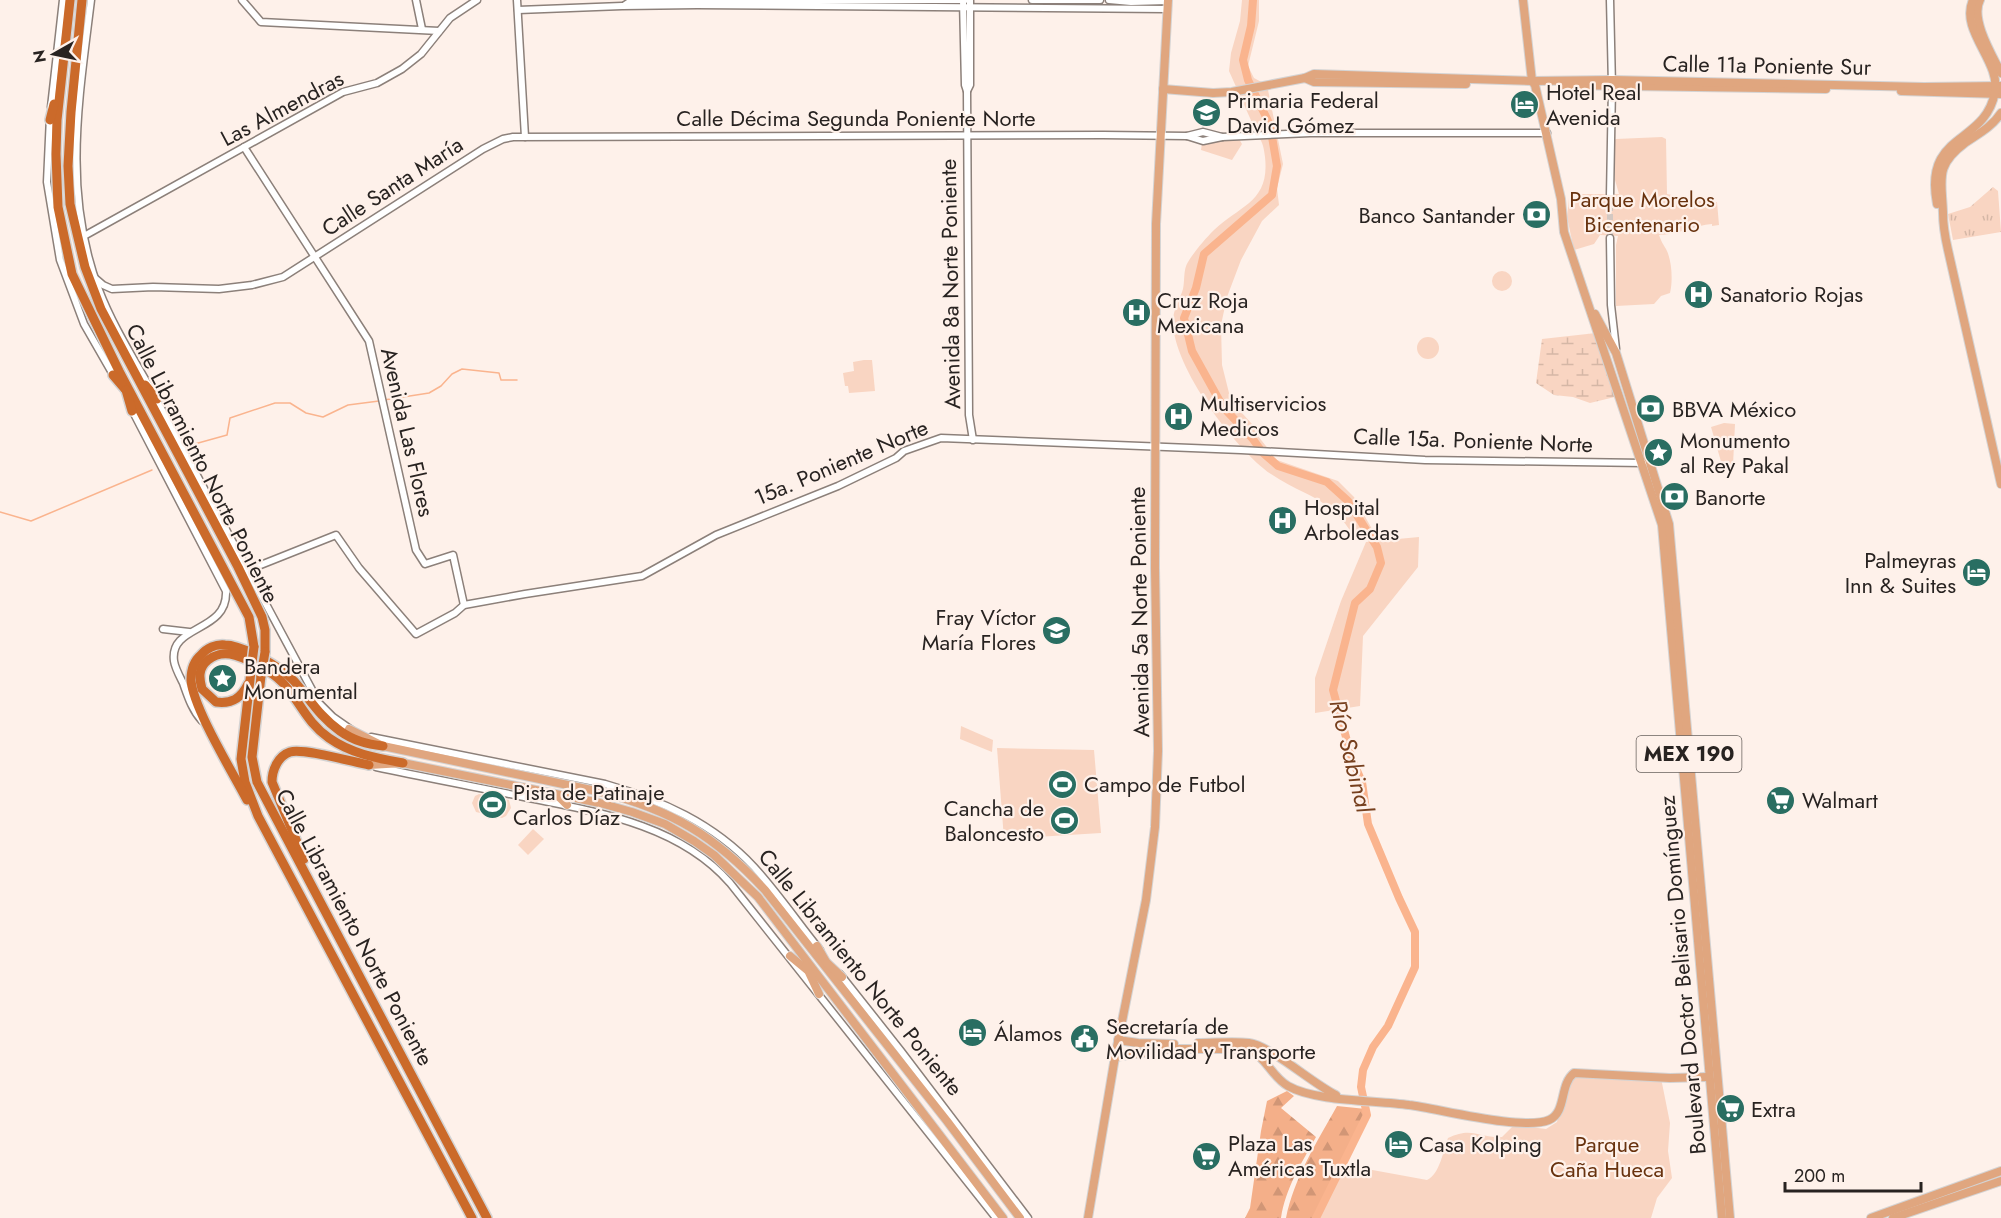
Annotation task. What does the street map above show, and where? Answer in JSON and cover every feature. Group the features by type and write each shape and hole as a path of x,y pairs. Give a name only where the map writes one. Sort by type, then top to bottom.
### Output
{"highway":[{"name":"Calle Libramiento Norte Poniente","path":"70,0 54,120 58,207 72,274 116,373 249,617 254,647 241,759 245,782 258,816 472,1218"},
{"name":"Calle Libramiento Norte Poniente","path":"82,0 77,84 68,166 70,204 84,267 101,309 153,400 176,450 262,617 265,630 265,652 253,744 253,770 263,794 487,1218"},
{"path":"54,120 57,88"},
{"path":"134,365 153,400"},
{"path":"116,373 136,409"},
{"path":"176,450 208,496"},
{"path":"258,816 250,807 208,726 193,691 192,669 202,654 210,648 234,646 284,672 294,681 317,711 340,731 362,743 383,746"},
{"path":"251,675 239,698 231,702 216,702 202,689 200,671 212,657 230,654 240,657 272,673 283,682 315,728 330,739 359,754 403,764"},
{"path":"317,895 274,791 272,775 274,768 283,755 295,751 369,765"}],"main road":[{"name":"MEX 190","path":"1523,0 1533,83 1561,199 1564,232 1589,304"},
{"path":"1973,0 1971,21 1998,90 1985,118 1953,143 1936,166 1934,180 1935,193 2001,484"},
{"path":"1980,0 1977,6 1978,22 2001,72"},
{"name":"Avenida 5a Norte Poniente","path":"1088,1218 1118,1040 1146,900 1153,855 1157,800 1156,224 1167,3"},
{"path":"1163,89 1213,93 1254,88 1305,78 1314,74 1505,82"},
{"path":"1305,78 1314,82 1505,82"},
{"name":"Calle 11a Poniente Sur","path":"1505,82 1998,90"},
{"path":"1942,217 1940,192 1943,168 1956,150 1987,129 2001,113"},
{"name":"Boulevard Doctor Belisario Domínguez","path":"1589,304 1616,353 1663,500 1670,534 1730,1218"},
{"name":"Boulevard Doctor Belisario Domínguez","path":"1589,304 1596,333 1662,525 1722,1218"},
{"path":"349,729 383,746 601,792 669,814 708,838 745,869 827,963 839,980"},
{"path":"369,765 403,764 556,794 633,812 665,824 714,855 758,897 1003,1218"},
{"path":"469,777 471,765"},
{"path":"556,794 567,805"},
{"path":"814,948 1004,1195 1024,1216"},
{"path":"801,954 819,994"},
{"path":"790,956 822,982"},
{"path":"1118,1040 1153,1044 1251,1043 1265,1048 1341,1098"},
{"path":"1115,1057 1168,1049 1249,1049 1258,1054 1289,1086 1319,1096 1410,1105 1506,1121 1541,1122 1552,1119 1559,1110 1566,1083 1574,1074 1670,1078 1708,1077"},
{"path":"1873,1218 2001,1171"},
{"path":"1893,1218 2001,1181"},
{"path":"981,1187 996,1218"}],"street":[{"path":"57,88 63,0"},
{"path":"77,84 91,0"},
{"path":"242,0 261,22 439,31"},
{"path":"416,0 422,29"},
{"name":"Las Almendras","path":"84,236 343,92 377,83 390,76 421,54 450,18 477,0"},
{"path":"517,0 525,137"},
{"path":"1032,0 1100,0"},
{"path":"1109,0 1167,3"},
{"path":"1610,0 1612,83 1610,196"},
{"path":"518,10 622,6 631,1 1167,3"},
{"name":"Avenida 8a Norte Poniente","path":"966,3 969,415 973,440"},
{"path":"74,107 77,203 84,236 103,299 134,365"},
{"name":"Calle Décima Segunda Poniente Norte","path":"525,137 1160,135 1186,136 1203,141 1222,137 1310,133 1547,134"},
{"name":"Calle Santa María","path":"112,288 219,289 252,285 283,277 483,149 503,140 525,137"},
{"name":"Avenida Las Flores","path":"244,147 369,341 416,550 425,564 453,555 464,605"},
{"path":"1610,238 1611,305 1616,353"},
{"path":"96,279 112,288 103,299"},
{"path":"153,400 208,496 319,704 349,729"},
{"path":"136,409 226,591 226,599 219,616 208,624 189,632 175,651 174,661 195,713 208,726"},
{"name":"15a. Poniente Norte","path":"248,570 336,535 359,568 417,634 455,613 464,605 642,576 716,535 838,486 934,438 1268,451"},
{"name":"Calle 15a. Poniente Norte","path":"1268,451 1425,460 1641,462 1652,465"},
{"path":"163,629 189,632"},
{"name":"Calle Libramiento Norte Poniente","path":"349,729 408,746 604,784 675,808 705,825 753,866 814,948"},
{"path":"369,765 625,819 670,838 700,855 722,874 790,956 996,1218"},
{"name":"Calle Libramiento Norte Poniente","path":"839,980 907,1059 1024,1216"}],"green space":[{"path":"1242,0 1259,0 1259,21 1248,66 1254,78 1267,85 1283,164 1277,188 1279,205 1262,221 1241,260 1227,297 1221,325 1222,365 1231,401 1252,424 1258,436 1277,460 1338,481 1354,497 1372,529 1351,532 1342,520 1324,504 1271,474 1256,462 1240,446 1208,404 1182,359 1175,338 1173,319 1183,289 1186,265 1214,230 1251,201 1263,184 1265,157 1262,143 1229,71 1231,53 1240,21"},
{"name":"Parque Morelos Bicentenario","path":"1662,137 1666,139 1667,194 1704,202 1717,202 1719,225 1706,225 1659,235 1671,265 1670,293 1661,296 1654,304 1616,306 1618,236 1600,235 1594,244 1574,250 1567,217 1569,198 1581,198 1582,194 1619,194 1615,180 1614,141 1616,139"},
{"path":"1222,138 1239,139 1242,144 1232,160 1201,150 1202,143"},
{"path":"1993,187 1998,191 2001,232 1953,240 1948,214 1970,207"},
{"path":"1502,271 1509,274 1512,281 1509,288 1502,291 1495,288 1492,281 1495,274"},
{"path":"1596,333 1619,396 1590,403 1573,397 1554,395 1536,383 1542,339"},
{"path":"1428,337 1436,340 1439,348 1436,356 1428,359 1420,356 1417,348 1420,340"},
{"path":"872,360 875,391 849,393 848,386 845,386 843,373 854,371 853,362"},
{"path":"1724,423 1735,424 1733,465 1722,465 1711,427"},
{"path":"1419,537 1418,567 1363,636 1360,706 1315,713 1315,678 1341,601 1366,542"},
{"path":"961,726 993,740 992,752 960,739"},
{"path":"997,748 1094,750 1101,833 1004,839"},
{"name":"Pista de Patinaje Carlos Díaz","path":"479,794 509,800 511,808 502,818 476,812 472,803 475,796"},
{"path":"533,829 544,839 528,855 518,845"},
{"name":"Parque Caña Hueca","path":"1579,1075 1661,1078 1670,1123 1668,1151 1672,1178 1657,1198 1651,1218 1316,1218 1339,1170 1356,1167 1427,1180 1438,1168 1448,1138 1463,1133 1502,1137 1514,1125 1546,1129 1557,1122 1569,1079"},
{"path":"1287,1091 1294,1096 1281,1108 1316,1137 1290,1186 1281,1218 1245,1218 1250,1208 1267,1101"},
{"path":"1337,1106 1366,1109 1367,1115 1316,1218 1286,1218 1300,1174"}],"waterway":[{"name":"Río Sabinal","path":"1253,0 1251,26 1243,60 1248,80 1270,125 1277,166 1272,195 1204,254 1196,288 1184,318 1192,351 1223,407 1263,453 1278,466 1327,482 1348,501 1377,547 1381,563 1370,589 1355,603 1333,690 1352,759 1362,782 1368,824 1415,932 1415,967 1388,1026 1373,1047 1363,1070 1361,1087 1367,1115 1316,1218"},
{"path":"384,400 429,393 441,386 452,374 462,369 499,373 501,380 517,380"},
{"path":"191,445 227,435 230,418 275,403 290,403 306,413 323,417 348,405 379,401"},
{"path":"0,512 31,521 152,470"}],"tunnel":[{"path":"1610,196 1610,238"}],"place":[{"name":"Hotel Real Avenida","path":"1525,105"},
{"name":"Primaria Federal David Gómez","path":"1206,113"},
{"name":"Banco Santander","path":"1536,215"},
{"name":"Sanatorio Rojas","path":"1699,294"},
{"name":"Cruz Roja Mexicana","path":"1136,313"},
{"name":"BBVA México","path":"1651,409"},
{"name":"Multiservicios Medicos","path":"1179,416"},
{"name":"Monumento al Rey Pakal","path":"1659,453"},
{"name":"Banorte","path":"1674,497"},
{"name":"Hospital Arboledas","path":"1283,520"},
{"name":"Palmeyras Inn & Suites","path":"1977,573"},
{"name":"Fray Víctor María Flores","path":"1057,630"},
{"name":"Bandera Monumental","path":"223,679"},
{"name":"Campo de Futbol","path":"1063,784"},
{"name":"Walmart","path":"1781,800"},
{"name":"Pista de Patinaje Carlos Díaz","path":"492,805"},
{"name":"Cancha de Baloncesto","path":"1065,821"},
{"name":"Álamos","path":"973,1033"},
{"name":"Secretaría de Movilidad y Transporte","path":"1085,1039"},
{"name":"Extra","path":"1730,1109"},
{"name":"Casa Kolping","path":"1398,1144"},
{"name":"Plaza Las Américas Tuxtla","path":"1207,1156"}]}
